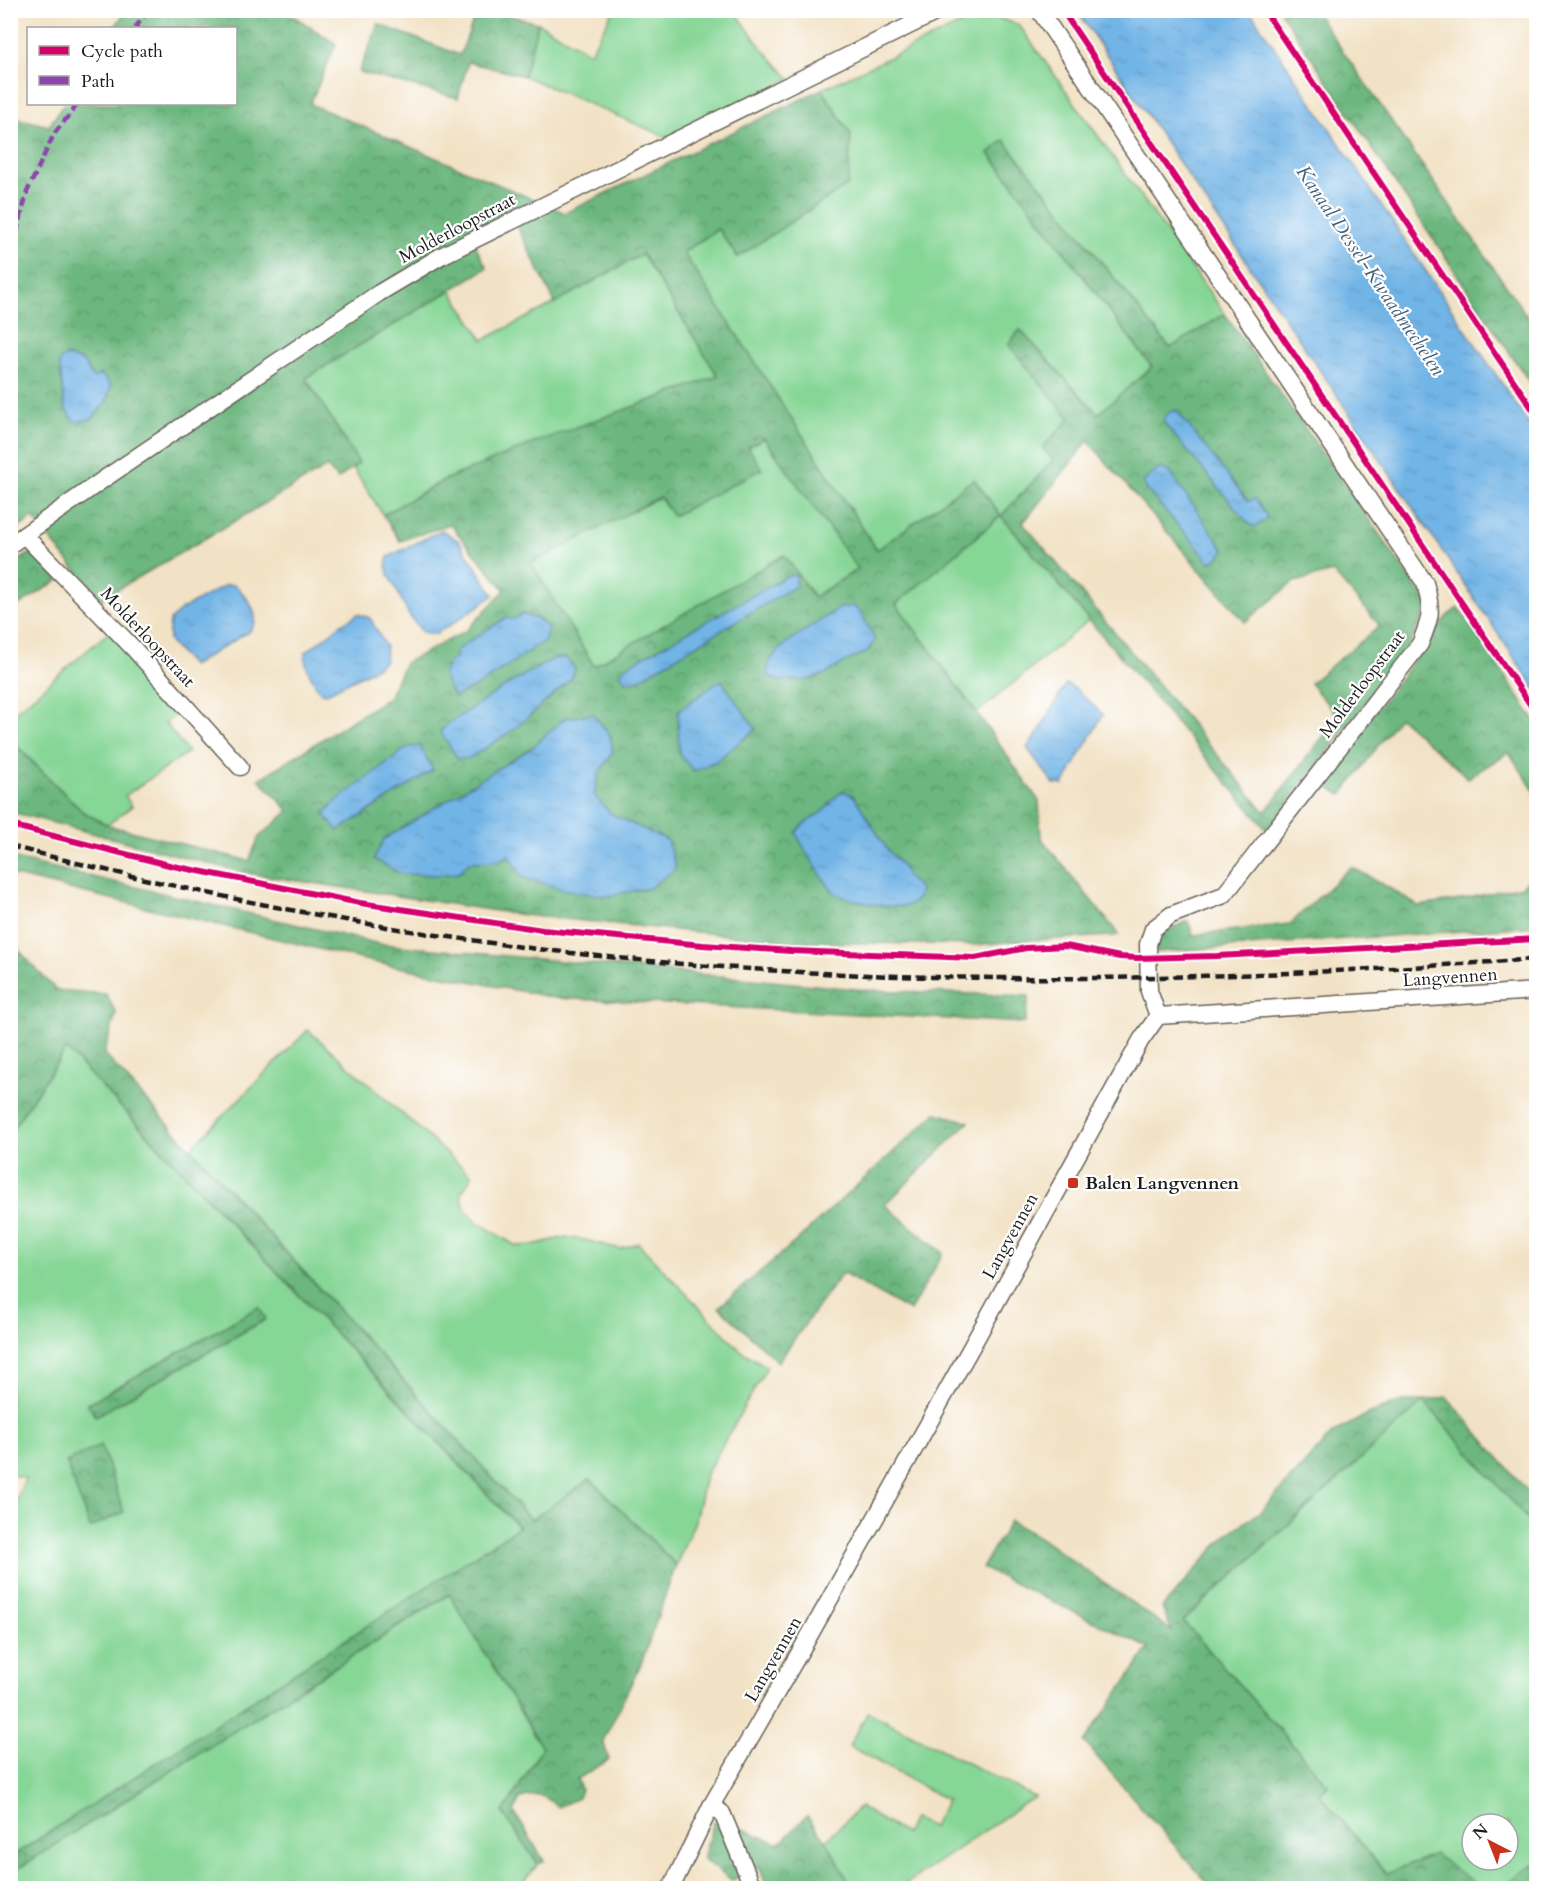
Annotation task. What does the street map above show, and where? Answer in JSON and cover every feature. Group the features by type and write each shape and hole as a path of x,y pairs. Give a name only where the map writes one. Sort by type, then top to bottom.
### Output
{"street":[{"name":"Molderloopstraat","path":"240,766 134,649 18,540 379,292 441,256 941,10"},
{"name":"Molderloopstraat","path":"1038,12 1425,583 1431,604 1430,619 1420,644 1224,895 1171,915 1153,928 1148,944 1149,992 1158,1016"},
{"name":"Langvennen","path":"671,1888 711,1806 972,1346 1141,1040 1158,1016 1536,991"},
{"path":"711,1806 722,1813 753,1888"}],"green space":[{"path":"736,10 757,42 790,79 671,139 524,76 538,23 590,53 613,11"},
{"path":"126,11 286,11 336,44 310,104 565,213 822,89 851,135 848,185 738,257 718,229 683,252 877,550 974,479 1001,516 896,604 1039,801 1041,838 1119,935 978,945 799,942 523,915 246,873 11,812 10,740 83,812 107,825 249,861 259,837 289,811 259,779 388,698 405,663 466,631 505,590 450,524 400,541 383,515 444,480 544,439 718,376 642,254 555,303 512,216 471,237 487,268 306,378 359,463 338,479 327,467 100,600 33,518 11,533 11,117 49,126 63,105 237,105 237,27 115,27","holes":["764,438 858,569 814,597 784,555 594,666 531,563 660,497 673,516 762,469 748,447"]},
{"path":"477,11 509,11 508,15 538,23 524,76 468,62 458,98 359,72 378,24 460,55"},
{"path":"1280,11 1315,11 1536,329 1536,392"},
{"path":"995,17 1019,25 1225,314 1171,349 1004,140 989,153 1152,367 1098,414 1020,330 1070,419 1043,448 1054,460 1001,516 974,479 877,550 683,252 718,229 737,257 851,135 822,89 967,21"},
{"path":"1004,140 1170,348 1225,314 1429,605 1408,647 1267,830 1001,516 1053,460 1042,448 1070,419 1008,344 1020,330 1098,414 1152,367 989,153","holes":["1088,441 1245,622 1294,582 1333,572 1380,626 1310,683 1340,719 1332,725 1265,812 1023,523"]},
{"path":"642,254 718,376 544,439 444,480 383,515 353,468 358,463 305,378 451,290 483,340"},
{"path":"764,438 859,569 814,597 784,555 594,666 530,563 660,497 673,516 761,469 748,447"},
{"path":"1001,516 1089,620 977,713 895,605"},
{"path":"31,553 59,580 11,610 11,565"},
{"path":"1459,608 1536,723 1536,794 1509,752 1468,778 1399,717 1342,795 1321,784 1448,615"},
{"path":"109,632 181,710 165,723 188,752 125,796 132,806 107,825 83,812 11,740 10,716"},
{"path":"11,858 380,944 867,990 1029,996 1025,1023 555,998 373,962 11,875"},
{"path":"1351,867 1418,906 1460,900 1522,886 1536,874 1536,926 1156,952 1159,939 1166,931 1188,921 1193,935 1290,924"},
{"path":"11,942 56,990 106,994 116,1013 104,1054 531,1520 590,1479 676,1565 641,1664 603,1741 609,1760 577,1779 581,1789 578,1798 558,1807 540,1796 520,1798 514,1812 544,1861 538,1864 503,1813 542,1748 449,1594 11,1873 11,1857 519,1527 66,1049 11,1131"},
{"path":"308,1030 472,1176 461,1194 465,1209 477,1222 516,1246 532,1245 566,1237 620,1249 638,1243 740,1350 767,1367 705,1476 695,1521 676,1565 590,1479 531,1520 191,1148"},
{"path":"66,1049 519,1528 11,1857 10,1518 25,1478 10,1474 11,1131","holes":["259,1307 265,1320 96,1416 87,1404"]},
{"path":"936,1113 969,1122 885,1205 943,1253 910,1311 842,1273 778,1362 719,1307 796,1241"},
{"path":"259,1307 266,1319 96,1416 87,1404"},
{"path":"1447,1397 1536,1501 1536,1529 1424,1401"},
{"path":"1401,1401 1424,1401 1183,1621 1328,1785 1319,1794 1387,1874 1434,1854 1481,1888 1212,1888 1084,1742 1149,1648 982,1568 1010,1521 1040,1538 1172,1631 1162,1608 1227,1534 1260,1512 1332,1434 1366,1415"},
{"path":"1424,1401 1536,1529 1536,1868 1533,1864 1501,1888 1481,1888 1434,1854 1387,1874 1319,1794 1328,1785 1183,1621"},
{"path":"101,1445 124,1512 90,1528 66,1462"},
{"path":"450,1594 542,1748 503,1813 538,1864 519,1888 11,1888 11,1873"},
{"path":"868,1712 1034,1797 900,1888 852,1888 826,1840 860,1807 905,1834 913,1818 932,1827 947,1800 849,1746"},
{"path":"807,1816 826,1840 852,1888 767,1888 759,1866 732,1880 703,1859 714,1821 745,1830 779,1844"},
{"path":"1533,1864 1536,1868 1536,1888 1501,1888"}],"water":[{"name":"Kanaal Dessel-Kwaadmechelen","path":"1077,11 1250,11 1536,434 1536,690"},
{"path":"65,356 83,361 93,378 101,374 111,385 106,402 92,419 74,422 65,408 59,362"},
{"path":"1172,411 1177,411 1248,501 1255,499 1266,514 1266,520 1254,527 1248,523 1164,423 1165,416"},
{"path":"1160,468 1170,472 1225,551 1211,563 1148,491 1143,482"},
{"path":"442,530 459,541 494,595 435,634 422,632 409,615 386,566 388,557"},
{"path":"796,575 796,586 638,680 626,681 620,674 625,667 787,576"},
{"path":"226,585 235,585 245,597 254,612 254,624 250,631 192,666 169,640 170,620 182,609"},
{"path":"853,606 860,611 875,640 867,652 826,674 807,680 779,681 770,677 767,671 771,659 786,643 839,608"},
{"path":"358,614 370,618 386,647 385,661 327,693 321,693 308,669 305,653"},
{"path":"522,614 538,619 548,628 544,641 479,685 454,697 443,675 449,662 457,656 456,650 505,618 514,619"},
{"path":"555,658 566,658 575,669 572,678 515,729 473,756 466,759 457,758 440,731 515,680"},
{"path":"721,680 756,729 715,762 693,771 679,753 678,711"},
{"path":"1066,684 1076,689 1103,715 1063,785 1054,784 1027,748"},
{"path":"593,714 610,735 613,752 599,773 594,795 611,814 667,840 676,868 650,888 606,896 566,890 522,877 509,855 499,861 469,862 459,873 437,875 401,874 374,859 384,839 533,747 565,718"},
{"path":"420,746 433,770 338,831 324,814 334,803 408,747"},
{"path":"844,791 854,796 887,849 903,867 908,878 920,889 918,898 913,903 904,906 884,906 861,902 841,895 830,888 814,864 796,833"}],"railway":[{"path":"10,846 174,886 422,933 588,955 780,971 888,976 1104,978 1320,972 1536,959"}],"marked path":[{"path":"136,27 149,10"},
{"path":"10,260 27,192 54,134 77,105"}],"cycle path":[{"path":"1062,10 1536,713"},
{"path":"1264,10 1536,414"},
{"path":"10,825 173,866 360,903 543,930 703,945 975,958 1026,948 1066,946 1120,957 1137,958 1217,956 1536,939"}],"place":[{"name":"Balen Langvennen","path":"1073,1183"}]}
